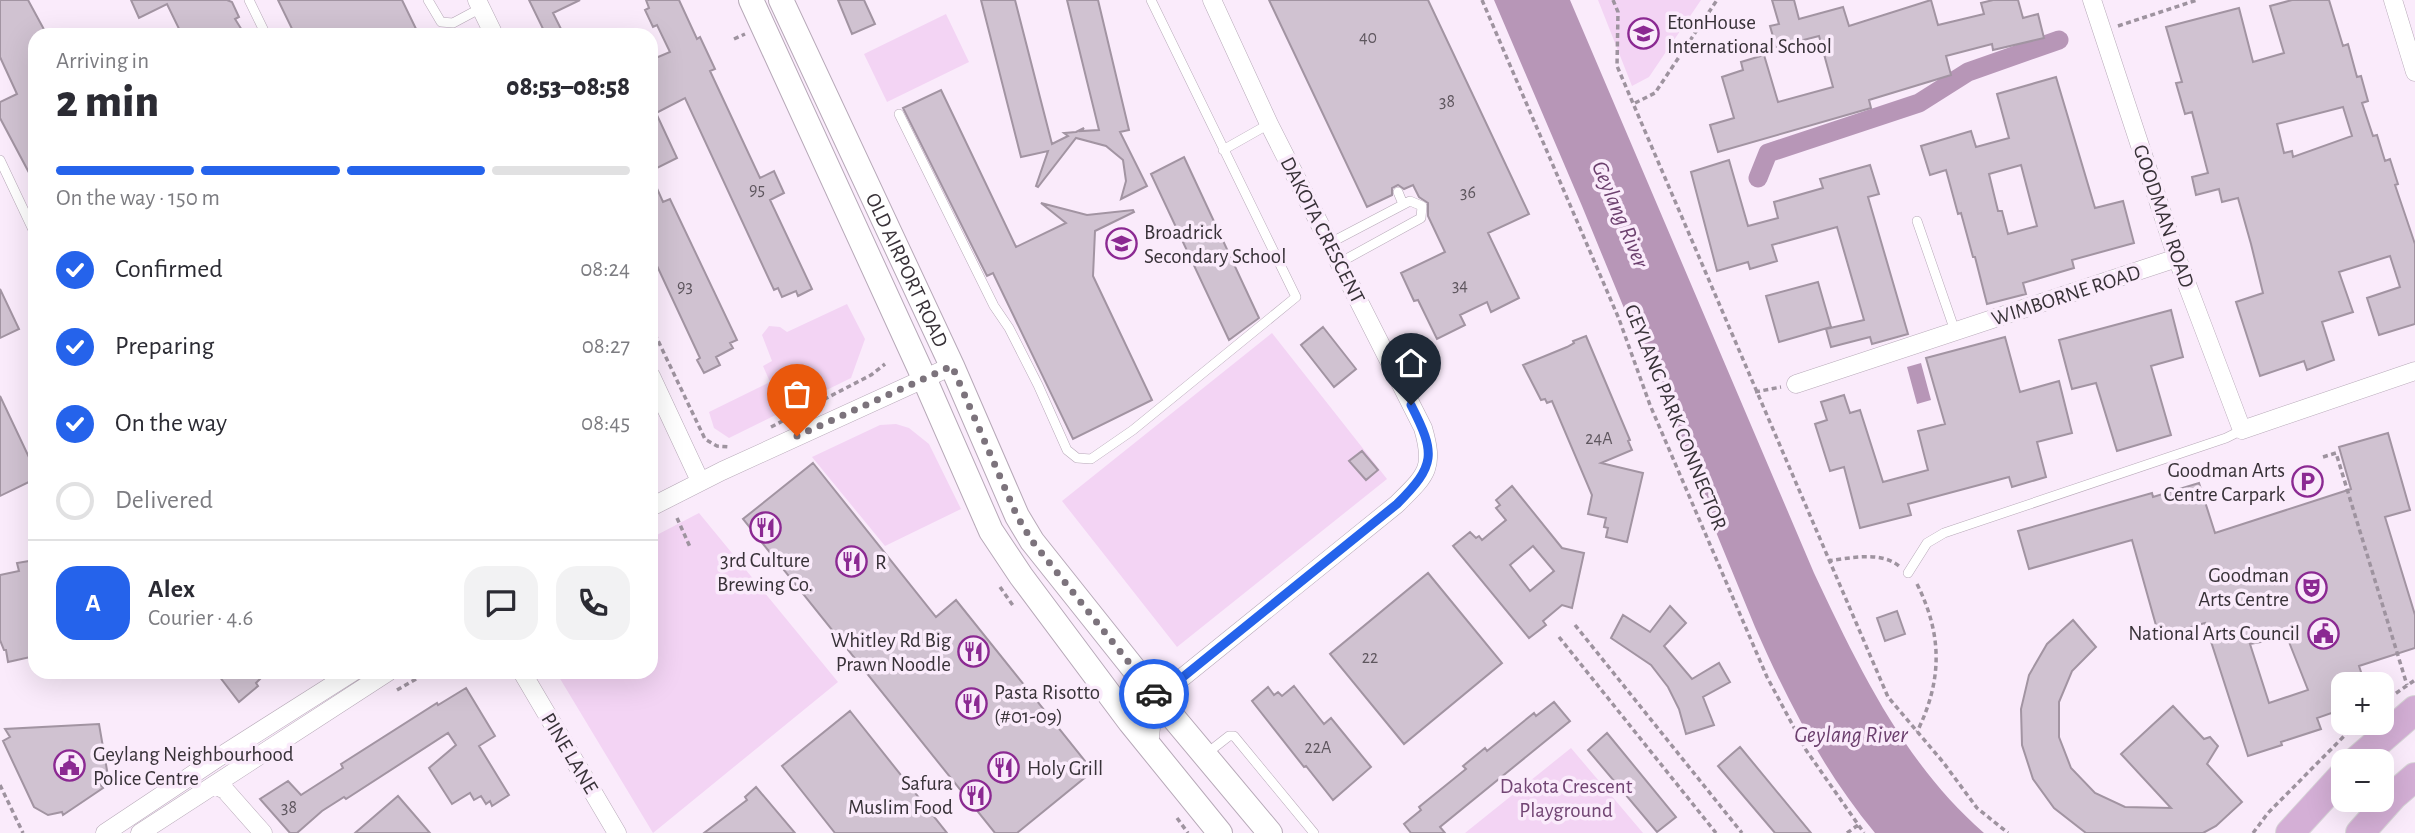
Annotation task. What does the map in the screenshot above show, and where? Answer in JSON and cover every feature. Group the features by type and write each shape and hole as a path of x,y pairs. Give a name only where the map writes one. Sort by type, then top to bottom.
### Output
{"main road":[{"name":"OLD AIRPORT ROAD","path":"751,0 991,531 1021,576 1149,746 1220,833"},
{"name":"OLD AIRPORT ROAD","path":"780,0 952,366 1017,516 1032,541 1157,698 1270,833"},
{"path":"2366,749 2411,697"},
{"path":"2360,833 2393,796 2415,777"},
{"path":"2290,833 2331,788"}],"street":[{"name":"DAKOTA CRESCENT","path":"1157,698 1397,504 1418,483 1430,462 1423,428 1269,124 1212,0"},
{"name":"GOODMAN ROAD","path":"2092,0 2177,258 2242,430"},
{"path":"2393,0 2415,72"},
{"path":"479,4 491,28"},
{"name":"WIMBORNE ROAD","path":"1797,384 2177,258"},
{"path":"658,503 700,481 952,366"},
{"path":"2242,430 2415,371"},
{"path":"658,391 700,481"},
{"path":"106,833 342,679"},
{"path":"139,833 377,679"},
{"name":"PINE LANE","path":"527,679 617,833"},
{"path":"1149,746 1157,698"},
{"path":"215,785 225,790 263,832"}],"lane":[{"path":"249,0 263,28"},
{"path":"428,0 441,22 453,23 479,4"},
{"path":"899,114 994,306 1009,328 1038,385 1067,450 1077,458 1091,459 1133,430 1296,297 1151,0"},
{"path":"1223,150 1269,124"},
{"path":"0,160 28,219"},
{"path":"1398,192 1403,204"},
{"path":"1330,243 1410,201 1422,206 1421,218 1339,262"},
{"path":"1917,221 1955,331"},
{"path":"1908,573 1927,543 1944,533 2232,436 2242,430"},
{"path":"1205,755 1229,736 1234,736 1314,833"}],"path":[{"name":"GEYLANG PARK CONNECTOR","path":"1482,0 1619,319 1650,405 1767,677 1807,750 1864,833"},
{"path":"1613,0 1618,12 1617,66 1888,697 1977,808 2008,833"},
{"path":"1635,103 1655,93 1717,0"},
{"path":"2103,31 2197,0"},
{"path":"658,341 705,439 718,446 732,447"},
{"path":"766,429 885,364"},
{"path":"1755,392 1797,384"},
{"path":"2323,457 2336,453 2411,697"},
{"path":"677,518 690,547"},
{"path":"1828,561 1861,556 1894,561 1914,578 1927,604 1936,647 1936,677 1930,706 1917,732"},
{"path":"1575,625 1742,833"},
{"path":"1559,638 1716,833"},
{"path":"2253,833 2268,813 2345,735"},
{"path":"0,785 23,833"},
{"path":"1847,833 1858,825"}],"green space":[{"name":"EtonHouse International School","path":"1598,0 1701,0 1649,77 1632,86"},
{"path":"946,14 969,62 887,102 864,54"},
{"path":"847,304 865,339 851,378 729,438 714,428 709,412 770,382 763,366 772,361 762,335 769,326 780,327 787,332"},
{"path":"1272,333 1387,479 1177,647 1062,501"},
{"path":"896,424 909,428 929,444 961,509 885,546 812,457 880,425"},
{"path":"699,513 838,682 653,833 560,679 658,679 658,534"},
{"name":"Dakota Crescent Playground","path":"1571,748 1643,833 1465,833"}],"water":[{"name":"Geylang River","path":"1494,0 1570,0 1814,573 1848,644 1906,745 1955,805 1984,833 1875,833 1823,760 1780,682 1755,627"},
{"path":"1921,363 1931,400 1917,404 1907,367"}],"building":[{"path":"0,0 28,0 43,28 28,28 28,171 0,118 0,102 17,94 0,57"},
{"path":"131,0 227,0 232,2 239,17 235,19 241,28 179,28 167,4 139,18"},
{"path":"278,0 402,0 416,28 292,28"},
{"path":"529,0 580,0 553,13 560,28 543,28"},
{"path":"646,0 679,0 715,69 710,71 760,178 774,171 784,193 770,200 812,289 798,296 796,291 782,297 778,288 774,290 685,98 658,112 658,57 670,52 657,25 653,27 645,10 649,8"},
{"path":"838,0 864,0 875,24 852,34"},
{"path":"981,0 1015,0 1052,144 1068,136 1064,133 1084,128 1081,131 1099,130 1067,0 1098,0 1129,130 1120,132 1147,186 1121,199 1126,181 1123,160 1106,146 1076,138 1038,187 1036,186 1048,151 1021,157"},
{"path":"1269,0 1428,0 1529,214 1488,233 1519,298 1491,312 1487,302 1460,315 1465,325 1437,339 1401,273 1445,252 1428,216 1428,203 1419,197 1413,185 1404,189 1398,185 1392,188 1392,195 1367,207"},
{"path":"1772,0 1794,0 1799,19 1843,7 1849,26 1931,0 1938,25 1984,14 1981,3 2018,0 2023,18 2038,14 2044,38 1993,50 1992,44 1946,56 1951,75 1869,100 1871,108 1718,152 1710,125 1734,118 1722,77 1743,70 1741,62 1764,55 1778,102 1833,87 1819,36 1776,47 1770,26 1779,24"},
{"path":"2292,0 2329,0 2343,46 2348,44 2357,77 2361,76 2368,101 2362,103 2373,136 2377,135 2385,161 2390,159 2398,184 2395,185 2415,244 2415,324 2379,335 2367,298 2400,287 2390,256 2339,272 2353,312 2322,322 2334,360 2307,370 2304,361 2260,376 2236,302 2263,293 2251,244 2238,198 2222,202 2219,189 2196,195 2192,177 2208,173 2192,112 2185,114 2176,83 2182,82 2166,27 2239,8 2253,62 2284,53 2270,6","holes":["2343,107 2352,136 2293,157 2292,151 2284,153 2277,124"]},
{"path":"2056,77 2095,208 2123,201 2134,243 2072,260 2074,268 2023,283 2026,294 1987,304 1975,257 1961,213 1958,214 1946,170 1930,175 1921,146 1971,131 1976,147 2009,138 1997,94","holes":["2021,165 2037,226 2008,234 2002,211 1998,211 1989,174"]},
{"path":"941,90 1016,247 1066,223 1041,203 1087,215 1133,210 1134,212 1095,231 1093,276 1152,400 1073,439 993,273 987,276 903,108"},
{"path":"658,117 677,158 658,168"},
{"path":"1184,157 1259,318 1229,340 1151,174"},
{"path":"1729,160 1748,226 1778,218 1774,202 1823,188 1820,179 1870,165 1879,194 1868,197 1908,334 1872,344 1870,337 1831,347 1826,329 1864,320 1837,227 1772,245 1777,261 1750,269 1748,262 1717,271 1691,172"},
{"path":"658,191 663,202 670,199 737,340 730,343 733,348 716,357 720,365 704,373 697,360 700,358 658,268"},
{"path":"1818,282 1831,327 1779,342 1766,296"},
{"path":"0,289 19,329 0,338"},
{"path":"2171,310 2183,357 2151,366 2171,435 2117,451 2096,383 2072,389 2059,340"},
{"path":"1323,327 1356,369 1334,387 1301,345"},
{"path":"1586,336 1632,450 1601,463 1643,473 1627,542 1606,537 1606,518 1588,514 1592,495 1552,401 1547,403 1545,399 1541,400 1523,365"},
{"path":"2005,337 2020,392 2059,381 2072,433 2037,442 2046,477 2012,487 2009,477 1908,504 1911,515 1860,528 1844,467 1830,471 1815,424 1827,420 1821,402 1844,395 1850,413 1860,410 1883,482 1928,470 1918,431 1945,424 1926,358"},
{"path":"0,396 28,455 28,482 0,496"},
{"path":"2388,433 2410,510 2385,517 2415,615 2415,648 2359,666 2361,672 2331,672 2331,713 2317,718 2321,729 2248,756 2205,623 2159,636 2132,540 2029,569 2018,531 2152,493 2153,497 2199,483 2215,533 2351,489 2339,447","holes":["2287,637 2308,690 2269,703 2250,644"]},
{"path":"1362,451 1378,470 1366,480 1349,461"},
{"path":"813,463 936,617 956,600 1093,771 1017,833 995,833 743,519"},
{"path":"1512,486 1562,548 1584,553 1572,608 1562,605 1543,621 1546,625 1529,638 1453,546 1470,532 1482,540 1506,520 1496,508 1500,505 1496,500","holes":["1533,546 1554,571 1530,591 1510,565"]},
{"path":"28,561 28,658 8,662 6,650 0,640 0,575 19,571 17,563"},
{"path":"1428,573 1502,663 1404,744 1330,654"},
{"path":"1670,606 1686,623 1664,646 1692,679 1719,663 1730,682 1703,697 1714,725 1686,734 1679,709 1668,687 1651,665 1611,638 1623,615 1650,632"},
{"path":"1897,611 1905,634 1885,641 1877,618"},
{"path":"2073,620 2096,647 2072,671 2059,702 2059,737 2071,768 2095,793 2125,807 2171,808 2121,754 2173,706 2204,739 2210,737 2218,746 2207,764 2242,802 2216,826 2203,833 2086,833 2054,808 2033,779 2022,745 2021,709 2029,675 2047,644"},
{"path":"221,679 260,679 256,683 258,686 239,702"},
{"path":"1294,686 1324,724 1331,718 1371,767 1333,800 1252,701 1268,687 1274,695 1278,692 1282,696"},
{"path":"466,688 495,736 479,746 509,795 492,806 490,801 486,804 481,796 474,800 470,793 452,804 429,768 456,745 448,733 346,799 344,797 322,811 297,833 290,833 260,799 288,781 301,795 343,768 341,764 437,703 438,705"},
{"path":"1554,702 1570,721 1440,827 1445,833 1411,833 1404,824 1421,810 1419,807 1466,769 1463,766 1485,748 1487,751 1534,713 1536,716"},
{"path":"850,711 947,833 835,833 782,766"},
{"path":"99,724 108,776 97,780 103,788 63,815 62,812 48,815 34,807 3,741 10,737 5,729"},
{"path":"1607,733 1676,817 1657,832 1588,750"},
{"path":"1740,747 1811,833 1775,833 1718,766"},
{"path":"756,787 795,833 704,833 747,800 745,797"},
{"path":"398,796 430,833 355,833"}],"waterway":[{"path":"1758,178 1768,153 1919,103 1968,72 2059,40"}],"way so far":[{"path":"797,436 952,366 1017,516 1032,541 1154,694"}],"place":[{"name":"EtonHouse International School","path":"1644,34"},
{"name":"Broadrick Secondary School","path":"1121,244"},
{"name":"Goodman Arts Centre Carpark","path":"2308,482"},
{"name":"3rd Culture Brewing Co.","path":"765,528"},
{"name":"R","path":"852,562"},
{"name":"Goodman Arts Centre","path":"2312,587"},
{"name":"National Arts Council","path":"2323,633"},
{"name":"Whitley Rd Big Prawn Noodle","path":"974,652"},
{"name":"Pasta Risotto (#01-09)","path":"971,704"},
{"name":"Geylang Neighbourhood Police Centre","path":"70,766"},
{"name":"Holy Grill","path":"1004,768"},
{"name":"Safura Muslim Food","path":"976,795"}],"route":[{"path":"1154,694 1157,698 1397,504 1418,483 1430,462 1423,428 1411,405"}]}
